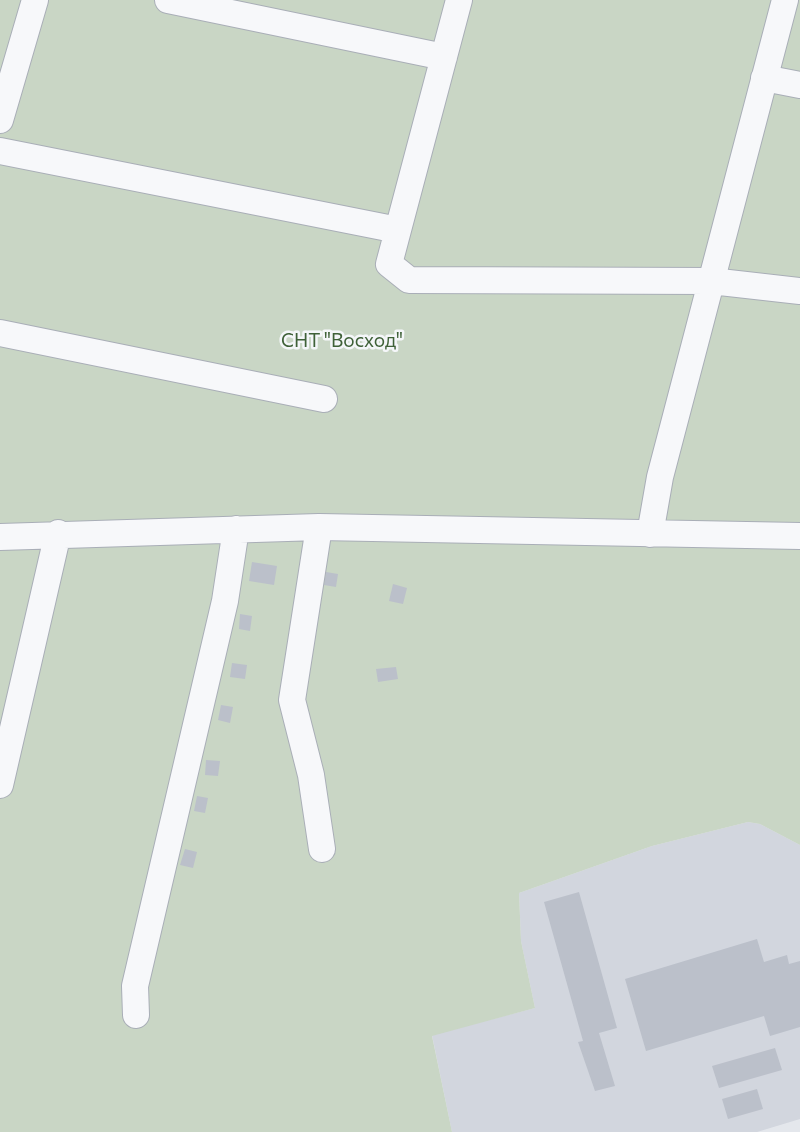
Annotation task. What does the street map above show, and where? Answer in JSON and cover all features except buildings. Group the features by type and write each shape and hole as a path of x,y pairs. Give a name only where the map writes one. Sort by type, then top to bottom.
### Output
{"lane":[{"path":"0,120 35,0"},
{"path":"168,0 444,57"},
{"path":"459,0 389,264 410,280 710,281 800,291"},
{"path":"650,534 660,477 785,0"},
{"path":"764,78 800,85"},
{"path":"0,151 398,230"},
{"path":"0,333 324,399"},
{"path":"319,527 292,700 311,775 322,849"},
{"path":"0,537 58,533 319,527 800,536"},
{"path":"136,1015 135,986 225,601 236,529"},
{"path":"0,785 58,533"}],"shaded area":[{"path":"748,822 760,824 800,845 800,1119 757,1132 452,1132 432,1035 535,1008 521,941 519,893 652,846"}],"green space":[{"name":"СНТ \"Восход\"","path":"0,0 800,0 800,845 760,824 748,822 652,846 519,893 521,941 535,1008 432,1036 452,1132 0,1132"}]}
